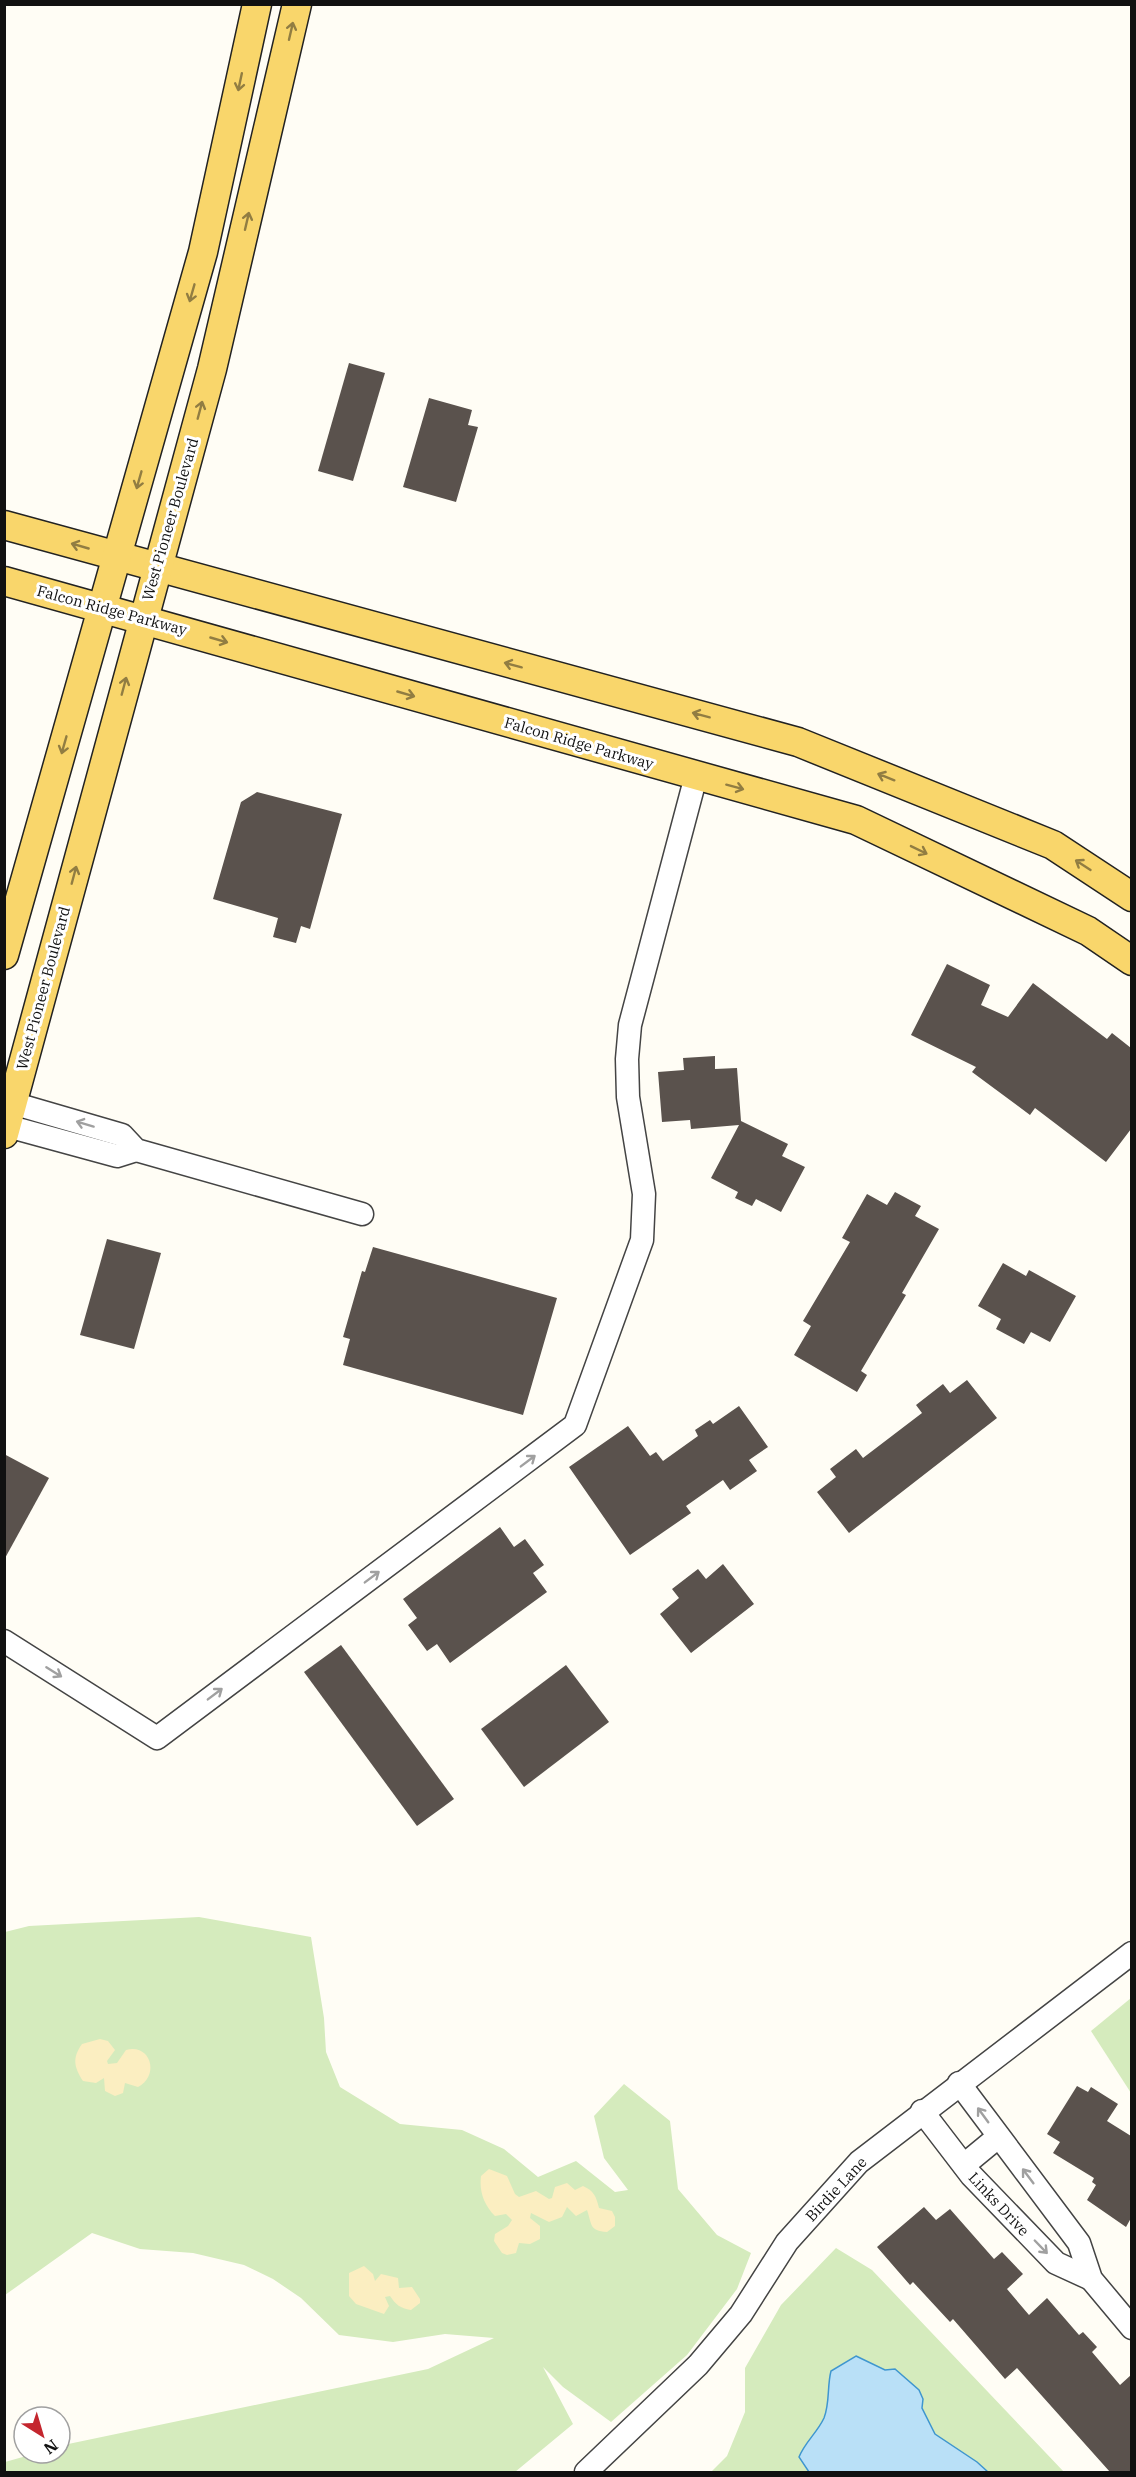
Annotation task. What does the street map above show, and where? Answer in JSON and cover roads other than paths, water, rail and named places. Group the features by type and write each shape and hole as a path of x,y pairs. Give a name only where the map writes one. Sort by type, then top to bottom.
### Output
{"main road":[{"path":"4,955 203,252 257,4"},
{"name":"West Pioneer Boulevard","path":"8,1121 142,619 212,369 297,4"},
{"path":"214,199 215,275 222,285 231,288"},
{"path":"4,525 798,742 1053,845 1131,897"},
{"name":"Falcon Ridge Parkway","path":"4,581 856,820 1088,931 1131,961"}],"street":[{"path":"4,1641 157,1738 575,1425 642,1240 644,1194 628,1097 627,1059 630,1025 696,776"},
{"path":"8,1121 117,1156 136,1150 362,1214"},
{"name":"Birdie Lane","path":"586,2472 698,2365 741,2314 787,2242 859,2162 922,2111 1131,1953"},
{"name":"Links Drive","path":"959,2083 1079,2243 1091,2279 1131,2328"},
{"name":"Links Drive","path":"922,2111 964,2165 1056,2264 1091,2279"},
{"path":"964,2165 998,2137"}],"water":[{"path":"856,2356 885,2370 895,2369 919,2390 923,2399 922,2408 935,2434 988,2472 809,2472 799,2457 824,2418 831,2371"}]}
